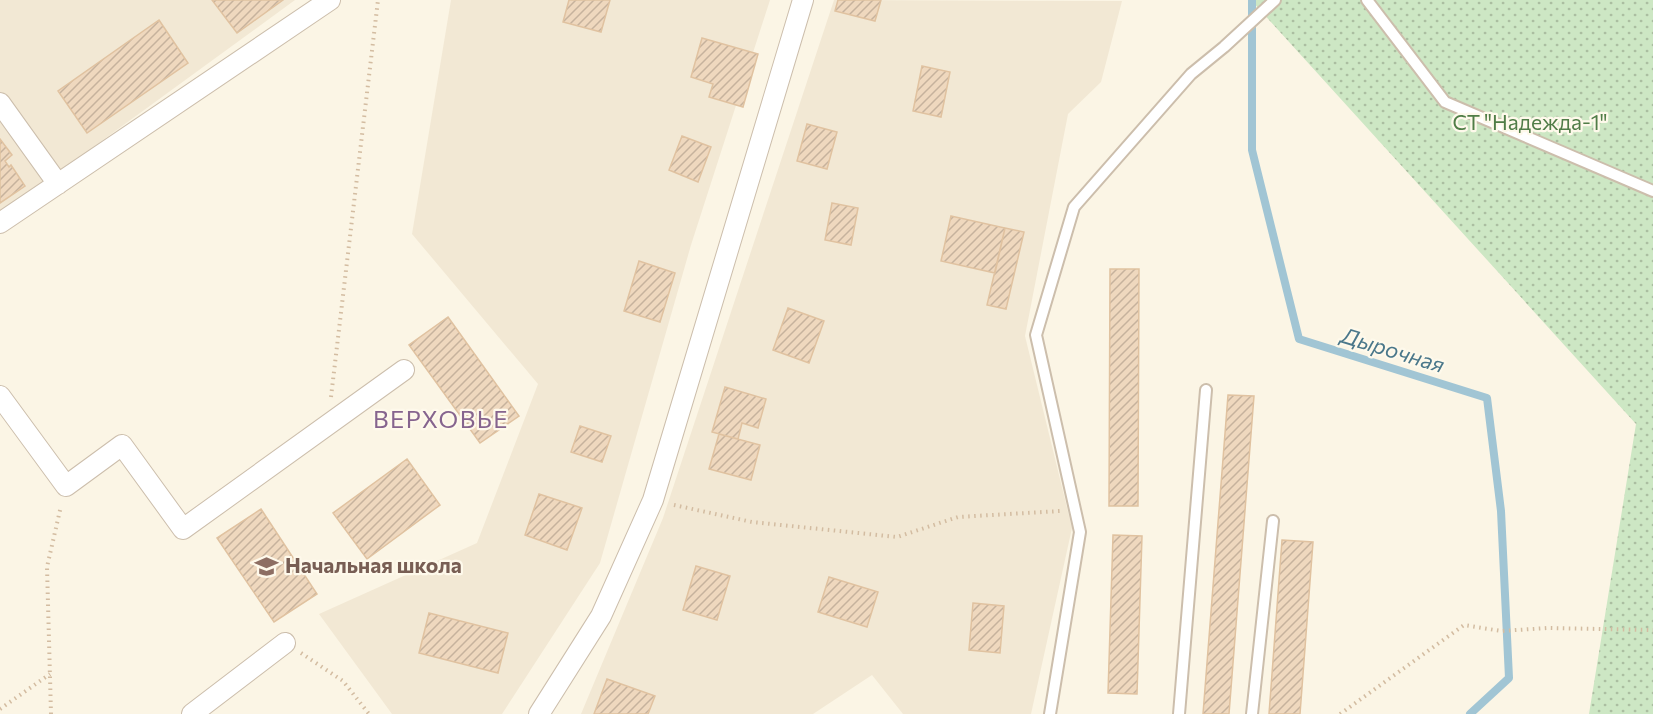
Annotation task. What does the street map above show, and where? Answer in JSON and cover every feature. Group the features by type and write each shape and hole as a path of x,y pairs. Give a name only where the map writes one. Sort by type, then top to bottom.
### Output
{"street":[{"path":"0,223 330,0"},
{"path":"539,714 601,616 653,500 803,0"},
{"path":"0,103 58,184"},
{"path":"0,396 66,486 122,445 183,529 404,370"},
{"path":"192,714 285,642"}],"lane":[{"path":"1050,714 1080,532 1036,335 1074,207 1191,74 1275,0"},
{"path":"1367,0 1445,102 1653,191"},
{"path":"1179,714 1206,390"},
{"path":"1252,714 1273,521"}],"path":[{"path":"328,425 378,0"},
{"path":"51,714 47,567 66,486"},
{"path":"653,500 752,522 897,537 958,517 1075,510"},
{"path":"1341,714 1464,625 1500,631 1548,628 1653,630"},
{"path":"285,642 343,681 369,714"},
{"path":"0,709 50,674"}],"shaded area":[{"path":"0,0 295,0 0,215"},
{"path":"451,0 770,0 691,245 600,563 502,714 392,714 319,614 477,543 538,384 412,234"},
{"path":"834,0 1122,1 1101,82 1068,114 1025,336 1072,528 1031,714 903,714 872,675 813,714 581,714 663,518"}],"green space":[{"name":"СТ \"Надежда-1\"","path":"1251,0 1653,0 1653,714 1589,714 1636,424"}],"building":[{"path":"212,0 283,0 237,33"},
{"path":"569,0 610,0 601,32 563,22"},
{"path":"838,0 881,0 875,21 835,11"},
{"path":"159,20 188,63 87,133 58,91"},
{"path":"702,38 758,54 743,107 709,97 713,84 691,77"},
{"path":"922,66 950,72 941,117 913,111"},
{"path":"807,124 837,132 827,169 797,161"},
{"path":"682,136 711,147 698,182 669,170"},
{"path":"0,139 12,155 5,161 9,167 11,165 25,186 0,203"},
{"path":"832,203 858,208 851,245 825,240"},
{"path":"951,216 1005,228 995,273 941,261"},
{"path":"1005,228 1024,232 1006,309 987,305"},
{"path":"639,261 675,273 660,322 624,311"},
{"path":"1110,269 1139,269 1138,506 1109,506"},
{"path":"788,308 824,321 809,363 773,350"},
{"path":"448,317 519,416 480,443 409,345"},
{"path":"725,387 766,399 758,428 742,423 738,439 712,432"},
{"path":"1228,395 1254,396 1229,714 1203,714"},
{"path":"580,426 611,436 602,462 571,452"},
{"path":"719,434 760,445 751,480 709,469"},
{"path":"407,459 440,505 367,559 333,513"},
{"path":"539,494 582,508 567,550 525,535"},
{"name":"Начальная школа","path":"261,509 317,594 274,622 217,538"},
{"path":"1113,535 1142,536 1137,694 1108,693"},
{"path":"1282,540 1313,542 1300,714 1269,714"},
{"path":"696,566 730,576 717,620 683,610"},
{"path":"829,577 878,592 867,627 818,612"},
{"path":"973,603 1004,606 1000,653 969,650"},
{"path":"429,613 508,633 498,673 419,653"},
{"path":"607,679 655,696 648,714 594,714"}],"waterway":[{"name":"Дырочная","path":"1252,0 1252,150 1299,339 1487,398 1501,511 1509,678 1470,714"}],"place":[{"name":"Начальная школа","path":"267,566"}],"district":[{"name":"ВЕРХОВЬЕ","path":"441,420"}]}
